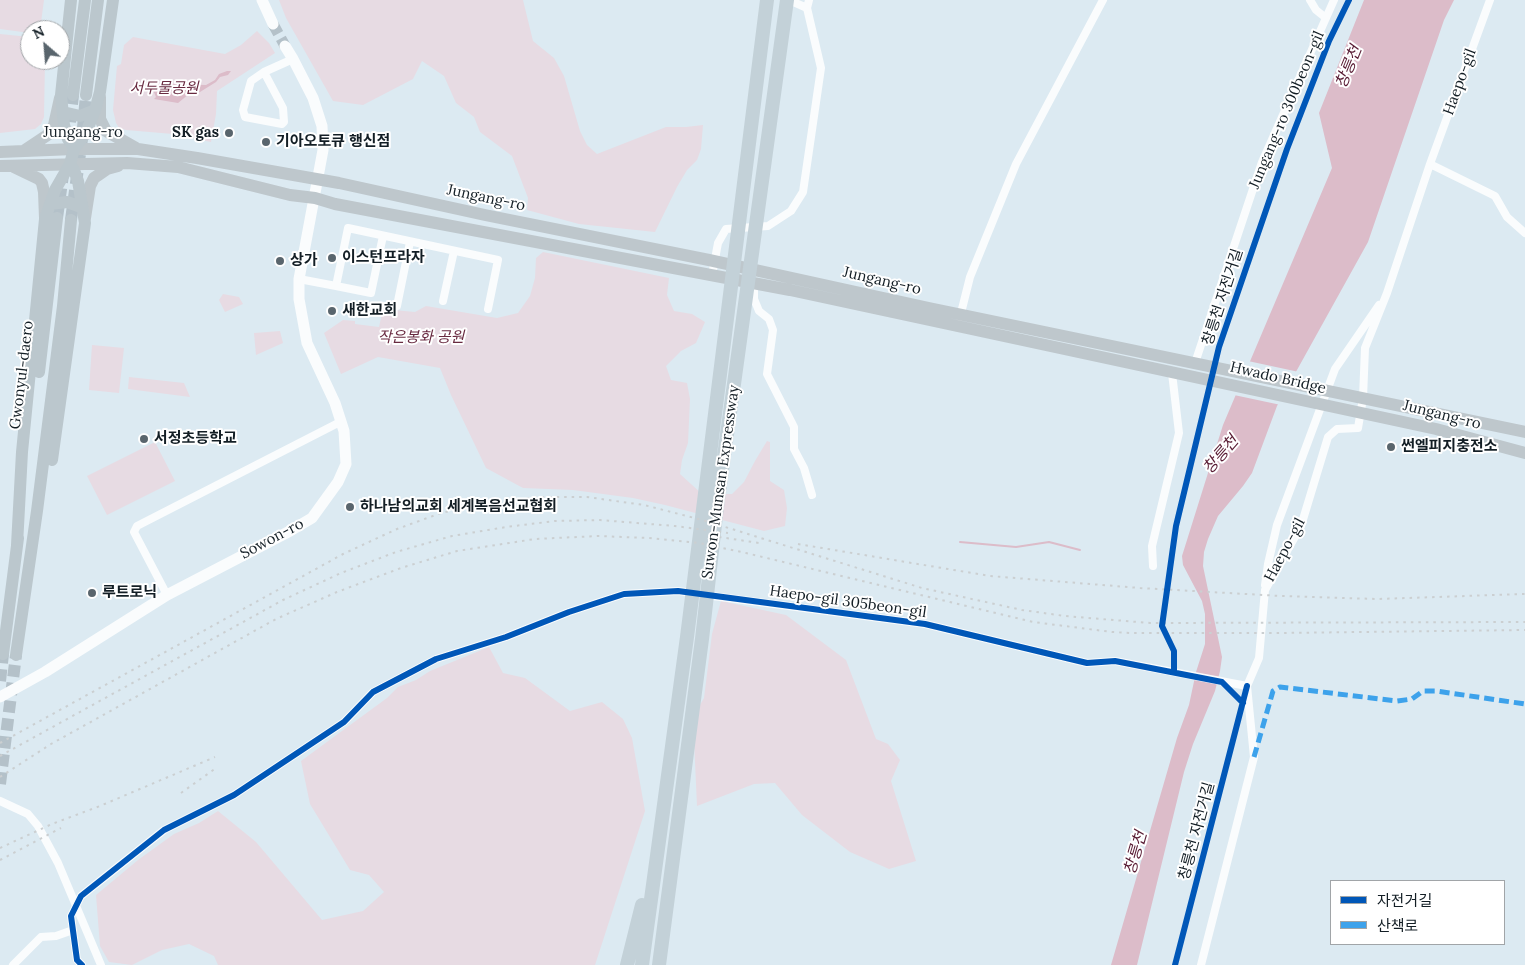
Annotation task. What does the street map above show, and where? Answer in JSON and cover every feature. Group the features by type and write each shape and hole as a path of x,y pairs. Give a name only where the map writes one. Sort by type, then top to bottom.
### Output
{"highway":[{"path":"67,95 72,0"},
{"path":"74,149 68,139 63,112 85,0"},
{"path":"86,95 98,0"},
{"name":"Gwonyul-daero","path":"71,220 60,324 31,550 10,655 17,545 51,218 50,204 62,176 70,164 74,149 86,133 95,110 100,92 112,0"},
{"name":"Suwon-Munsan Expressway","path":"659,965 702,638 710,506 726,336 767,1"},
{"name":"Suwon-Munsan Expressway","path":"642,965 687,637 741,339 787,3"},
{"path":"63,112 80,116 95,110"},
{"path":"31,550 52,458 85,223 78,182 70,164"},
{"path":"50,204 67,202 81,207"},
{"name":"Suwon-Munsan Expressway","path":"627,965 659,836"}],"main road":[{"path":"262,0 273,24"},
{"name":"Sowon-ro","path":"0,697 32,680 167,595 312,518 338,482 346,464 346,438 342,421 307,343 299,299 299,279 323,150 322,126 313,98 285,46"},
{"path":"100,92 100,119 106,132 138,149"},
{"path":"24,150 43,140 52,131 67,95"},
{"name":"Jungang-ro","path":"0,152 138,149 317,179 715,261 1172,373 1198,377"},
{"path":"85,223 90,186 94,178 107,170 127,163"},
{"name":"Jungang-ro","path":"6,166 127,163 178,167 290,195 314,198 335,204 754,283 1198,363"},
{"path":"6,166 40,179 51,218"},
{"name":"Hwado Bridge","path":"1198,363 1358,397"},
{"name":"Hwado Bridge","path":"1198,377 1355,412"},
{"name":"Jungang-ro","path":"1358,397 1525,432"},
{"name":"Jungang-ro","path":"1355,412 1436,429 1525,453"}],"street":[{"path":"959,320 970,277 1016,164 1103,0"},
{"path":"1310,0 1316,10 1326,18"},
{"name":"Jungang-ro 300beon-gil","path":"1198,363 1262,162 1334,0"},
{"name":"Haepo-gil","path":"1201,965 1254,757 1247,686 1259,658 1265,590 1301,526 1328,437 1337,428 1358,428 1355,412 1365,348 1387,293 1430,164 1490,0"},
{"path":"712,275 718,243 726,229 768,226 790,211 803,192 821,68 808,4 787,3"},
{"path":"264,72 283,108 284,122 282,124 253,120 246,117 244,114 244,103 251,81 264,72 293,58"},
{"path":"1430,164 1496,196 1507,217 1525,233"},
{"path":"336,286 348,228 498,260 488,309"},
{"path":"299,279 371,293 383,236"},
{"path":"397,306 410,242"},
{"path":"443,301 454,251"},
{"path":"754,283 754,299 759,311 769,319 773,330 767,374 794,426 794,449 804,468 812,495"},
{"path":"1265,590 1268,564 1278,525 1335,369 1387,293"},
{"path":"1153,566 1152,546 1179,433 1172,373"},
{"path":"167,595 134,532 137,526 342,421"},
{"name":"Haepo-gil 305beon-gil","path":"73,930 71,916 81,896 164,830 234,795 344,722 373,692 436,659 506,637 569,612 624,594 678,591 925,624 1087,663 1115,661 1247,686"},
{"path":"0,801 28,814 38,826 58,863 101,965"},
{"path":"13,965 42,937 56,936 73,930 78,960 82,965"}],"green space":[{"path":"0,0 44,0 41,20 20,20 20,32 0,29"},
{"path":"279,0 523,0 533,41 554,58 564,76 580,131 587,145 597,154 666,127 703,125 701,149 697,160 687,170 677,187 655,232 579,224 527,210 528,198 512,156 480,132 474,117 456,103 444,76 422,61 413,79 363,105 333,101 286,18"},
{"name":"서두물공원","path":"257,31 269,43 275,53 217,91 216,114 211,142 173,134 119,128 113,110 117,66 121,64 124,45 133,37 225,54 241,45"},
{"path":"0,34 20,36 20,70 45,70 44,117 41,124 35,129 0,133"},
{"name":"작은봉화 공원","path":"543,252 669,278 667,295 674,311 692,314 705,322 696,343 681,351 666,366 671,380 687,383 690,399 688,443 682,460 680,474 702,494 732,494 744,482 767,441 770,442 770,481 784,490 787,508 785,526 764,531 633,498 573,490 523,488 486,468 440,368 378,357 341,374 324,333 343,320 355,321 355,324 379,327 383,309 415,312 426,306 497,318 518,313 530,296 535,278 536,258"},
{"path":"223,294 239,297 243,304 225,312 219,300"},
{"path":"280,331 283,343 256,355 254,333"},
{"path":"92,345 124,348 119,393 89,390"},
{"path":"129,377 184,383 190,397 128,389"},
{"path":"155,442 175,481 107,515 87,476"},
{"path":"721,601 786,615 846,660 876,739 888,744 900,760 891,781 916,861 889,869 850,852 802,815 775,783 754,784 697,806 694,740 697,710 704,698 712,634"},
{"path":"489,647 503,673 525,678 570,711 602,702 623,719 632,738 645,811 595,965 218,965 214,956 189,944 162,950 132,965 109,962 100,946 96,895 138,860 174,834 199,823 218,811 256,842 322,920 363,911 384,892 369,875 350,870 310,804 301,761 387,698 398,687 416,680 430,671"}],"water":[{"name":"창릉천","path":"1364,0 1454,0 1444,20 1368,242 1277,406 1252,473 1218,516 1208,539 1204,552 1203,566 1222,657 1220,671 1215,691 1193,744 1184,772 1137,965 1111,965 1177,738 1189,705 1196,672 1205,644 1205,614 1202,601 1183,565 1182,556 1223,425 1332,168 1319,113"},
{"path":"231,71 228,75 220,77 216,82 200,92 189,94 178,103 154,99 156,97 153,90 142,90 141,81 161,86 169,84 206,85 215,80 219,74"}],"pier":[{"path":"1248,361 1299,372 1281,405 1234,395"}],"waterway":[{"path":"960,542 1016,547 1049,542 1080,550"}],"tunnel":[{"path":"273,24 285,46"},
{"path":"68,140 73,95"},
{"path":"71,220 86,95"},
{"path":"57,218 63,175"},
{"path":"0,681 3,654"},
{"path":"0,784 16,655"}],"railway":[{"path":"0,743 343,554 397,529 441,513 484,504 539,497 587,497 644,505 706,521 922,588 1022,610 1065,616 1150,623 1525,622"},
{"path":"0,756 283,600 341,573 396,552 452,536 555,521 600,520 675,526 728,533"},
{"path":"0,777 51,744 276,619 337,592 401,568 457,551 535,539 598,536 649,538 699,543 1033,622 1112,632 1279,633 1525,630"},
{"path":"719,537 759,543"},
{"path":"798,544 990,576 1140,588 1377,599 1525,594"},
{"path":"0,848 52,824 100,806 215,757"},
{"path":"181,793 216,768"},
{"path":"0,860 61,828"}],"marked path":[{"path":"1254,757 1273,691 1280,687 1397,701 1412,699 1423,691 1436,691 1525,704"}],"cycle path":[{"name":"창릉천 자전거길","path":"1174,672 1174,651 1162,626 1176,526 1219,347 1287,149 1329,41 1349,0"},
{"path":"82,965 77,960 71,916 81,896 164,830 234,795 344,722 373,692 436,659 506,637 569,612 624,594 678,591 925,624 1087,663 1115,661 1222,682 1243,703"},
{"name":"창릉천 자전거길","path":"1175,965 1247,686"}],"place":[{"name":"SK gas","path":"229,133"},
{"name":"기아오토큐 행신점","path":"266,142"},
{"name":"이스턴프라자","path":"332,258"},
{"name":"상가","path":"280,261"},
{"name":"새한교회","path":"332,311"},
{"name":"서정초등학교","path":"144,439"},
{"name":"썬엘피지충전소","path":"1391,447"},
{"name":"하나남의교회 세계복음선교협회","path":"350,507"},
{"name":"루트로닉","path":"92,593"}]}
